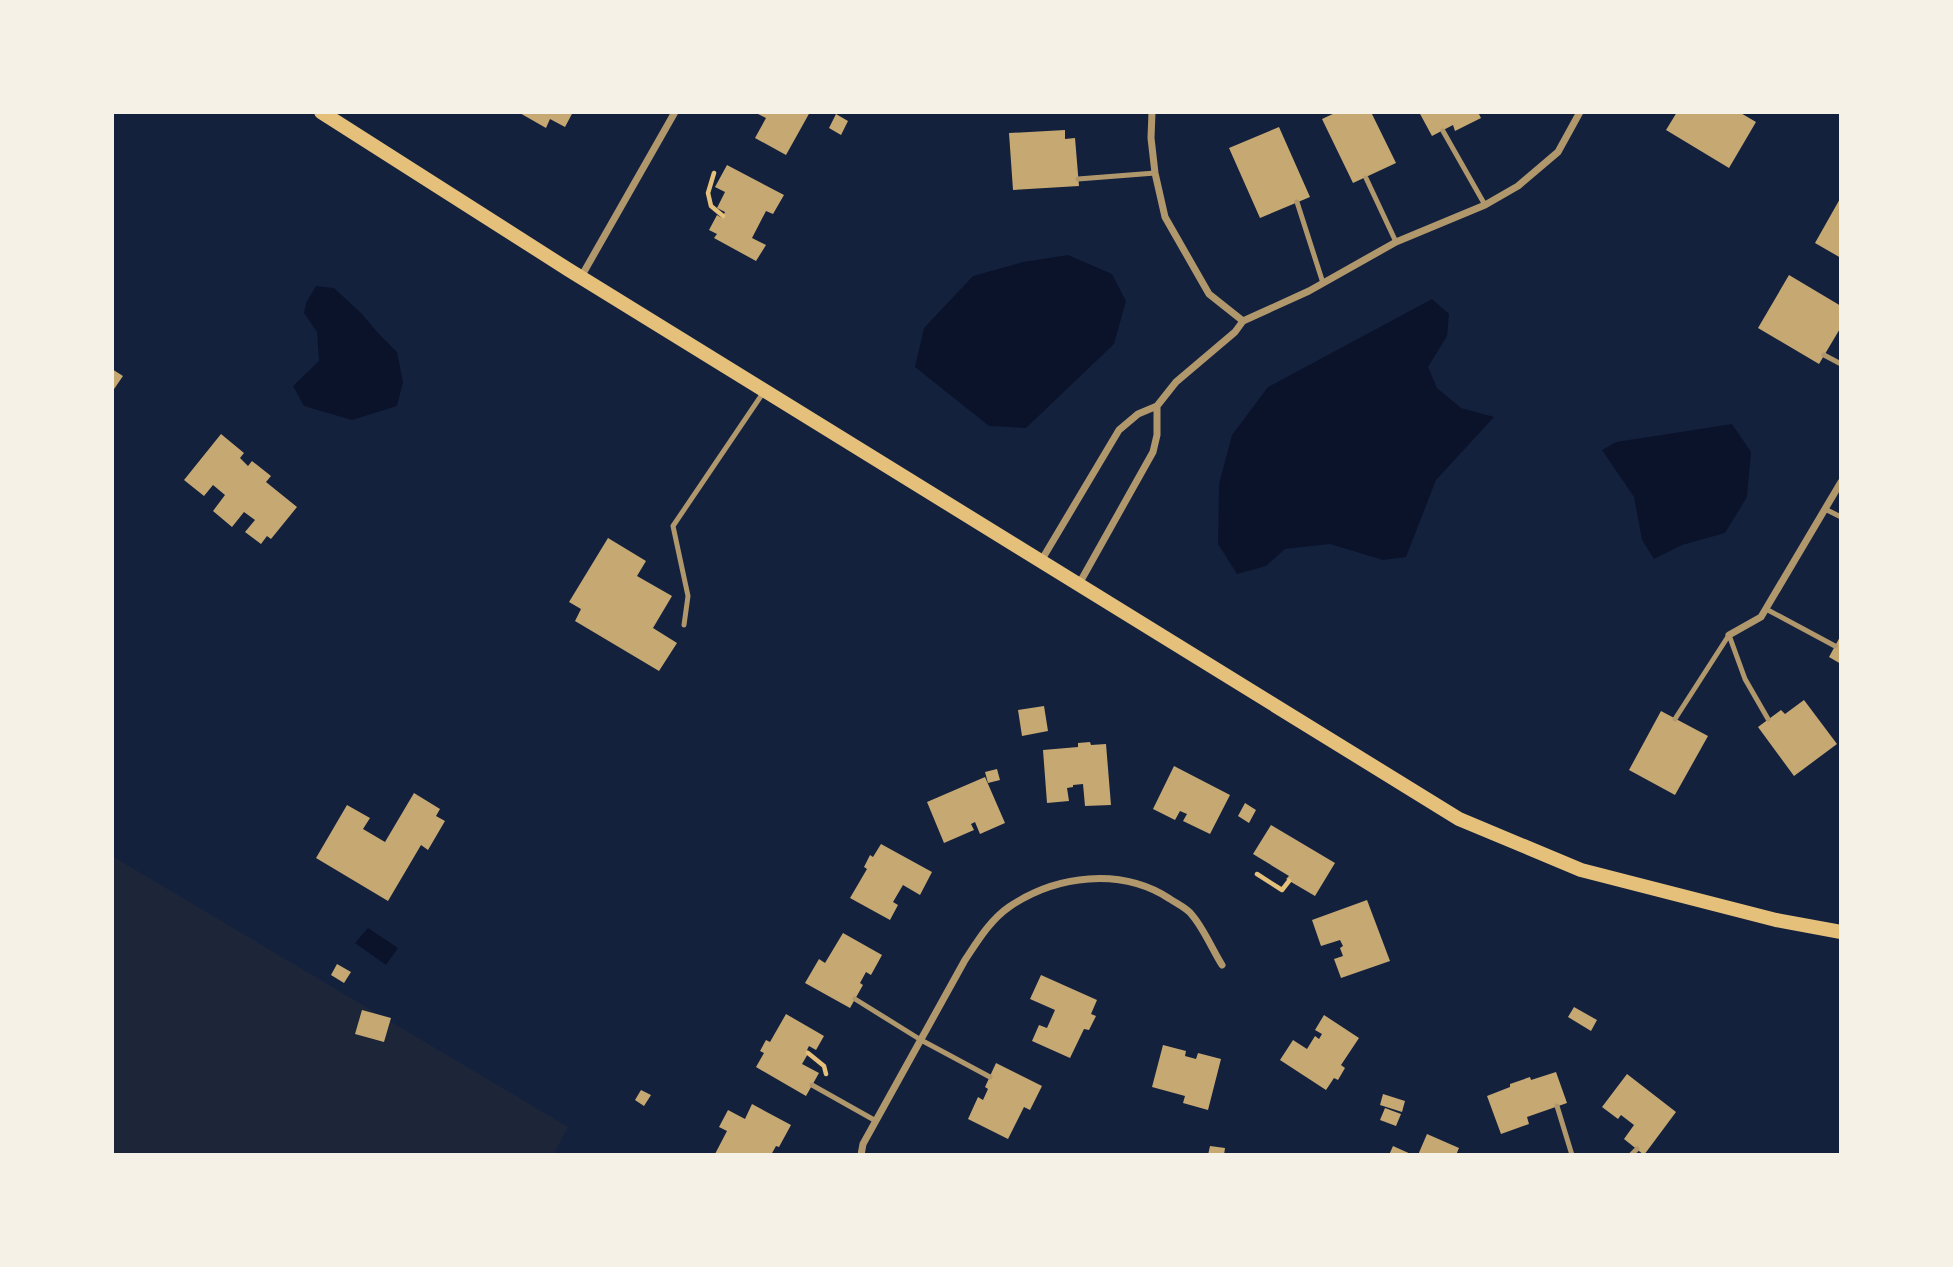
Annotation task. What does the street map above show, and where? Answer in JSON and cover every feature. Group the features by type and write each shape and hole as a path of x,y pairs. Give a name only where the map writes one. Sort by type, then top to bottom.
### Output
{"main road":[{"path":"321,112 581,277 1459,819 1581,870 1776,920 1841,932"}],"street":[{"path":"581,277 675,112"},
{"path":"1152,112 1151,138 1155,173 1165,217 1209,294 1243,321"},
{"path":"1041,561 1119,430 1138,414 1157,406 1176,382 1235,332 1243,321 1323,283 1396,242 1485,205 1518,186 1558,152 1580,112"},
{"path":"1079,584 1153,452 1157,435 1157,406"},
{"path":"1729,635 1761,617 1841,482"},
{"path":"861,1155 863,1144 965,960 983,933 1007,908 1040,890 1069,881 1100,879 1133,883 1162,894 1191,913 1222,965"}],"lane":[{"path":"1443,131 1485,205"},
{"path":"1078,179 1155,173"},
{"path":"1366,178 1396,242"},
{"path":"1297,202 1323,283"},
{"path":"1824,355 1841,364"},
{"path":"684,625 688,596 673,526 765,391"},
{"path":"1825,509 1841,517"},
{"path":"1766,609 1835,646"},
{"path":"1675,719 1729,635"},
{"path":"1729,635 1745,679 1768,719"},
{"path":"855,999 921,1040 990,1077"},
{"path":"812,1085 876,1121"},
{"path":"1557,1106 1572,1155"},
{"path":"1631,1155 1637,1149"}],"path":[{"path":"714,173 708,193 710,206 723,216"},
{"path":"1257,874 1282,890 1289,881"}],"shaded area":[{"path":"1068,255 1112,274 1126,301 1114,344 1026,428 989,426 915,367 924,328 973,276 1023,262"},
{"path":"316,286 334,288 397,352 403,382 397,406 352,420 304,406 293,386 319,361 317,332 304,313 306,303"},
{"path":"1432,299 1449,314 1447,336 1428,367 1437,388 1461,408 1494,417 1436,480 1406,557 1383,560 1330,544 1285,549 1266,566 1237,574 1218,544 1219,484 1232,435 1268,387"},
{"path":"1732,424 1751,452 1747,497 1725,533 1682,545 1654,559 1642,540 1634,497 1602,450 1616,442"},
{"path":"112,856 568,1127 553,1155 112,1155"},
{"path":"368,928 398,948 386,965 355,943"}],"building":[{"path":"518,112 573,112 565,127 550,119 546,128"},
{"path":"754,112 810,112 786,155 755,138 766,118"},
{"path":"1337,112 1371,112 1396,163 1353,183 1322,119"},
{"path":"1419,112 1478,112 1481,118 1455,131 1453,125 1432,136"},
{"path":"1677,112 1739,112 1756,122 1729,168 1666,130"},
{"path":"836,114 848,121 841,135 829,128"},
{"path":"1279,127 1310,197 1260,218 1229,148"},
{"path":"1065,130 1065,139 1075,138 1079,186 1013,190 1009,133"},
{"path":"727,165 784,195 773,214 766,211 752,238 766,245 756,261 714,238 717,234 709,230 717,215 722,218 725,212 717,208 725,192 715,187"},
{"path":"1841,197 1841,258 1815,243"},
{"path":"1789,275 1841,306 1841,327 1819,364 1758,328"},
{"path":"112,369 123,376 112,392"},
{"path":"221,434 244,453 240,458 248,466 252,461 271,476 266,482 297,507 271,539 267,536 261,544 245,532 255,520 244,512 232,527 213,511 225,495 213,485 204,496 184,480"},
{"path":"608,538 646,561 637,576 672,596 653,628 677,643 659,671 575,621 581,609 569,602"},
{"path":"1841,635 1841,664 1829,657"},
{"path":"1804,700 1837,744 1794,776 1758,727 1781,710 1785,714"},
{"path":"1044,706 1048,731 1022,736 1018,710"},
{"path":"1661,711 1708,736 1675,795 1629,770"},
{"path":"1090,742 1091,745 1106,744 1111,805 1085,806 1083,784 1067,788 1069,801 1047,803 1043,750 1078,747 1078,743"},
{"path":"1174,766 1230,795 1210,834 1183,821 1187,814 1180,811 1175,820 1153,809"},
{"path":"997,769 1000,780 988,783 985,772"},
{"path":"985,777 1005,823 980,834 975,822 971,824 974,830 944,843 927,802"},
{"path":"414,793 440,809 436,816 445,821 428,850 421,845 388,901 316,858 347,805 370,818 363,829 385,842"},
{"path":"1245,803 1256,810 1249,823 1238,816"},
{"path":"1271,825 1335,863 1315,896 1286,879 1289,876 1253,854"},
{"path":"881,844 932,872 920,895 903,885 893,902 898,905 890,920 850,898 867,869 864,867 870,855 873,857"},
{"path":"1367,900 1390,961 1341,978 1334,959 1343,956 1340,940 1321,946 1312,920"},
{"path":"843,933 882,955 871,975 866,972 860,983 863,985 850,1008 805,983 819,959 825,963"},
{"path":"337,964 351,972 344,983 331,975"},
{"path":"1041,975 1097,1000 1091,1014 1096,1016 1089,1030 1084,1029 1070,1058 1032,1041 1039,1025 1047,1028 1055,1010 1030,999"},
{"path":"1574,1007 1597,1020 1591,1031 1568,1017"},
{"path":"362,1010 391,1018 384,1042 355,1034"},
{"path":"786,1014 824,1036 816,1050 809,1046 809,1052 802,1064 819,1073 806,1096 756,1067 764,1053 760,1051 766,1040 770,1042"},
{"path":"1324,1015 1359,1038 1341,1065 1345,1068 1338,1080 1334,1078 1326,1090 1280,1060 1293,1040 1307,1049 1315,1036 1319,1039 1322,1034 1315,1030"},
{"path":"1163,1045 1186,1051 1185,1056 1196,1059 1198,1053 1221,1059 1208,1110 1183,1103 1185,1096 1152,1087"},
{"path":"996,1063 1042,1086 1030,1110 1024,1107 1008,1139 968,1119 978,1097 983,1100 988,1089 985,1087"},
{"path":"1556,1072 1567,1103 1527,1117 1529,1124 1501,1134 1487,1096 1530,1077 1531,1080"},
{"path":"1627,1074 1676,1112 1644,1155 1624,1139 1634,1125 1621,1115 1618,1119 1602,1107"},
{"path":"641,1090 651,1095 644,1106 635,1100"},
{"path":"1383,1094 1405,1101 1402,1112 1380,1105"},
{"path":"752,1104 791,1125 779,1147 776,1146 771,1155 715,1154 727,1131 719,1127 728,1110 745,1119"},
{"path":"1385,1108 1401,1114 1396,1126 1380,1120"},
{"path":"1427,1134 1459,1148 1456,1155 1418,1155"},
{"path":"1210,1146 1225,1148 1224,1155 1208,1155"},
{"path":"1393,1146 1413,1155 1389,1155"}]}
